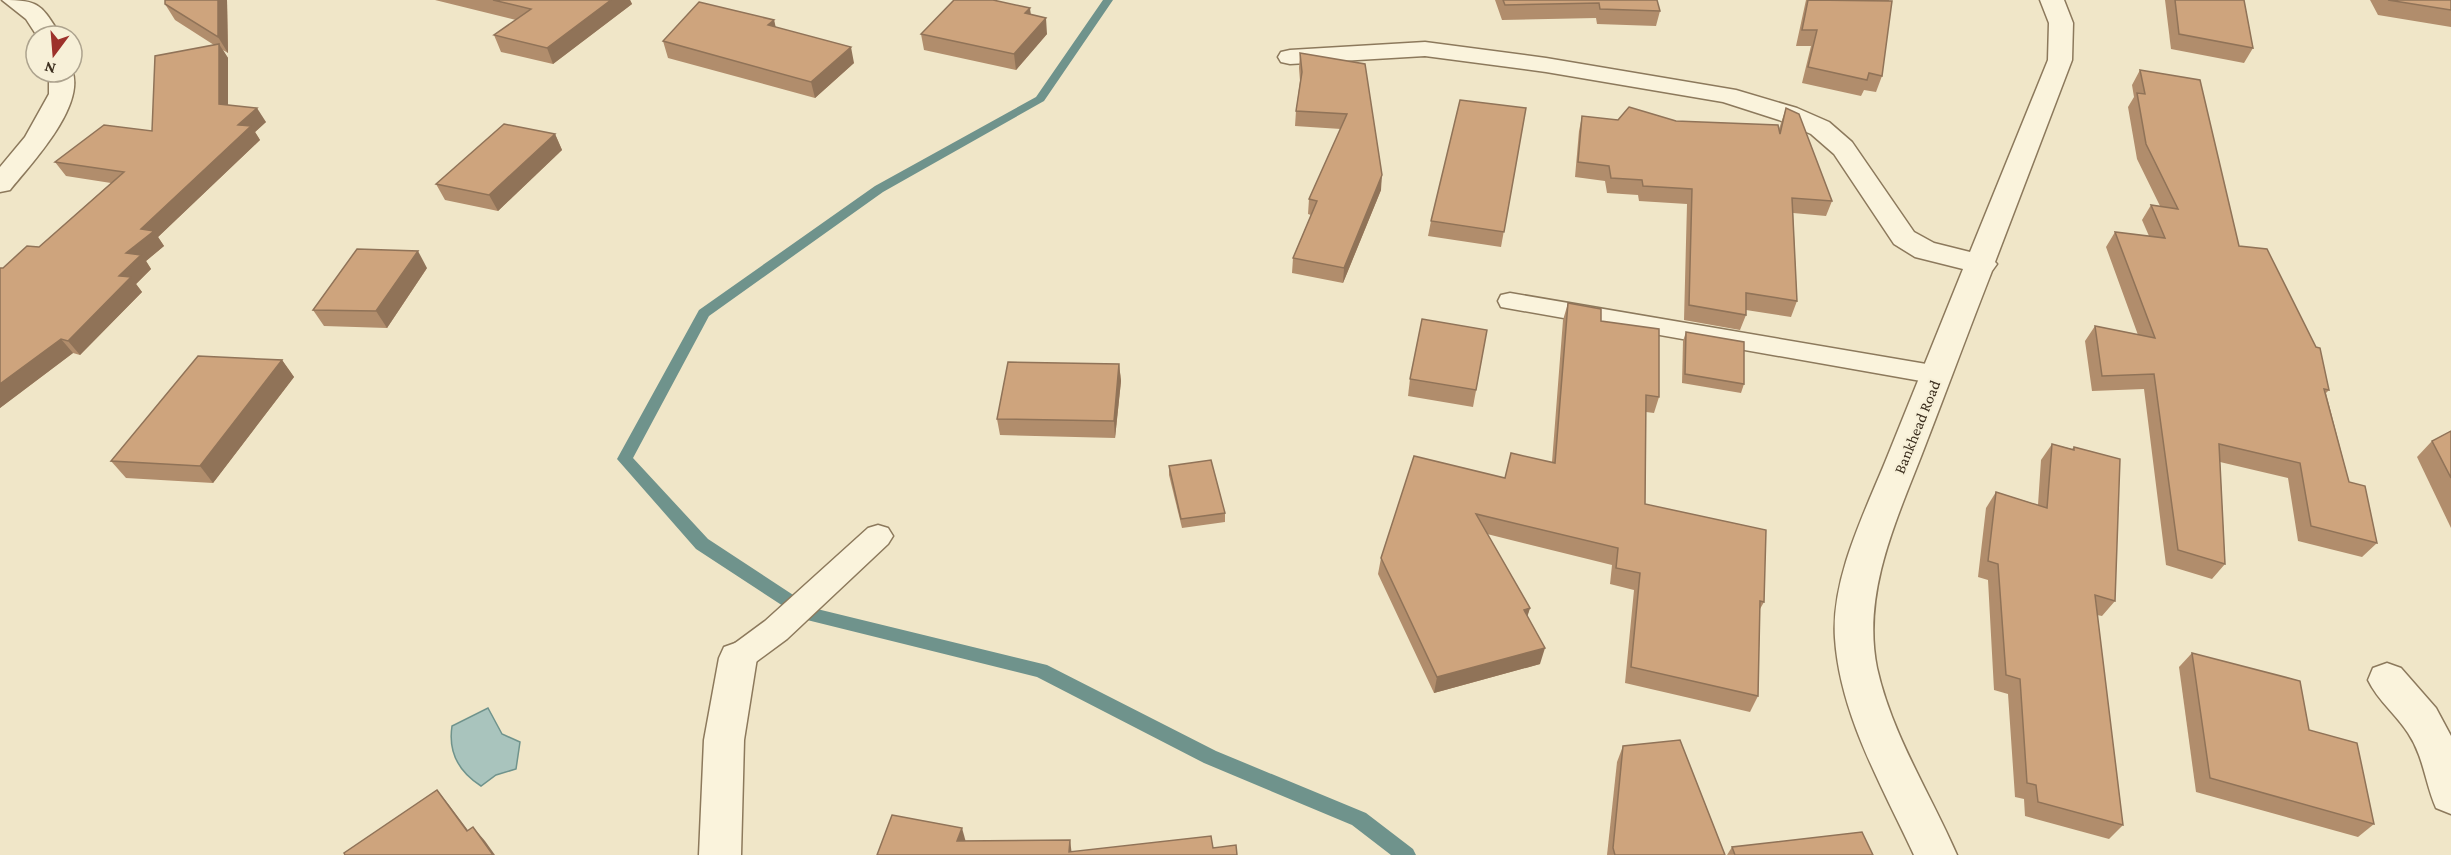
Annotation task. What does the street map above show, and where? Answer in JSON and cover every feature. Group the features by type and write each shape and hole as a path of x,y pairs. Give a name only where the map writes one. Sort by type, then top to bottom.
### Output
{"street":[{"path":"14,0 35,14 41,24"},
{"name":"Bankhead Road","path":"1936,855 1884,744 1861,682 1854,636 1857,600 1867,552 1982,264 2060,60 2061,23 2052,0"},
{"path":"1290,57 1425,49 1546,65 1727,95 1788,114 1820,128 1843,148 1904,238 1925,250 1982,264"},
{"path":"0,184 37,140 62,94 62,84"},
{"path":"720,855 724,740 738,658"},
{"path":"2387,680 2422,720 2444,762 2451,795"}],"lane":[{"path":"1510,301 1938,375"},
{"path":"738,658 776,630 878,536"}],"water":[{"path":"488,708 502,734 520,742 516,769 496,775 481,786 461,768 454,753 451,735 452,726"}],"building":[{"path":"165,0 218,0 218,37 165,4"},
{"path":"493,0 611,0 547,48 494,35 531,9"},
{"path":"954,0 993,0 1030,8 1025,13 1046,18 1014,54 921,34"},
{"path":"1503,0 1657,0 1660,11 1600,9 1599,3 1505,5"},
{"path":"1808,0 1892,1 1882,76 1869,73 1867,80 1808,67 1817,30 1802,30"},
{"path":"2175,0 2244,0 2253,48 2179,34"},
{"path":"2388,0 2451,0 2451,10"},
{"path":"699,2 774,20 768,25 851,47 811,82 663,41"},
{"path":"219,44 219,104 257,108 238,125 251,126 141,229 154,231 126,253 141,255 119,276 131,277 68,341 61,339 0,384 0,268 3,268 27,246 39,247 124,172 55,162 104,125 152,131 155,56"},
{"path":"1300,53 1365,64 1382,175 1344,268 1293,258 1317,201 1309,199 1347,114 1296,111 1302,72"},
{"path":"2140,70 2200,80 2239,246 2267,249 2316,347 2320,348 2329,390 2324,389 2349,482 2365,486 2377,543 2311,526 2300,463 2219,444 2225,564 2178,550 2154,374 2102,376 2095,326 2155,338 2115,232 2165,238 2151,205 2178,209 2146,144 2137,93 2145,94"},
{"path":"1460,100 1526,108 1504,232 1431,221"},
{"path":"1629,107 1676,121 1778,125 1780,134 1786,108 1799,114 1832,201 1792,198 1797,301 1746,293 1746,315 1689,305 1692,189 1643,186 1642,180 1611,178 1609,166 1578,162 1582,116 1618,120"},
{"path":"504,124 555,134 489,195 436,184"},
{"path":"357,249 418,251 376,311 313,310"},
{"path":"1568,303 1601,309 1601,321 1659,329 1659,397 1646,395 1645,504 1766,530 1764,602 1760,601 1758,696 1631,667 1640,573 1616,568 1618,548 1476,514 1530,608 1524,610 1545,648 1437,677 1381,558 1414,456 1505,478 1511,453 1555,463"},
{"path":"1422,319 1487,330 1476,390 1410,379"},
{"path":"1686,332 1744,342 1744,384 1685,374"},
{"path":"198,356 282,360 200,466 111,461"},
{"path":"1008,362 1119,364 1114,421 997,419"},
{"path":"2451,431 2451,478 2432,441"},
{"path":"2052,444 2074,450 2074,447 2120,459 2115,601 2095,595 2123,825 2038,802 2036,785 2027,783 2020,679 2006,675 1998,564 1988,561 1996,492 2047,508"},
{"path":"1211,460 1225,513 1181,519 1169,466"},
{"path":"2192,653 2300,681 2309,730 2357,743 2374,824 2210,778"},
{"path":"1680,740 1725,855 1615,855 1613,848 1623,746"},
{"path":"437,790 467,831 473,827 493,855 345,855 344,853"},
{"path":"892,815 962,828 957,841 1070,840 1069,852 1211,836 1213,848 1236,845 1237,855 877,855"},
{"path":"1862,832 1873,855 1735,855 1732,847"}],"waterway":[{"path":"1108,0 1040,99 879,189 704,313 625,459 702,544 809,614 1041,670 1210,757 1359,819 1406,855"}]}
